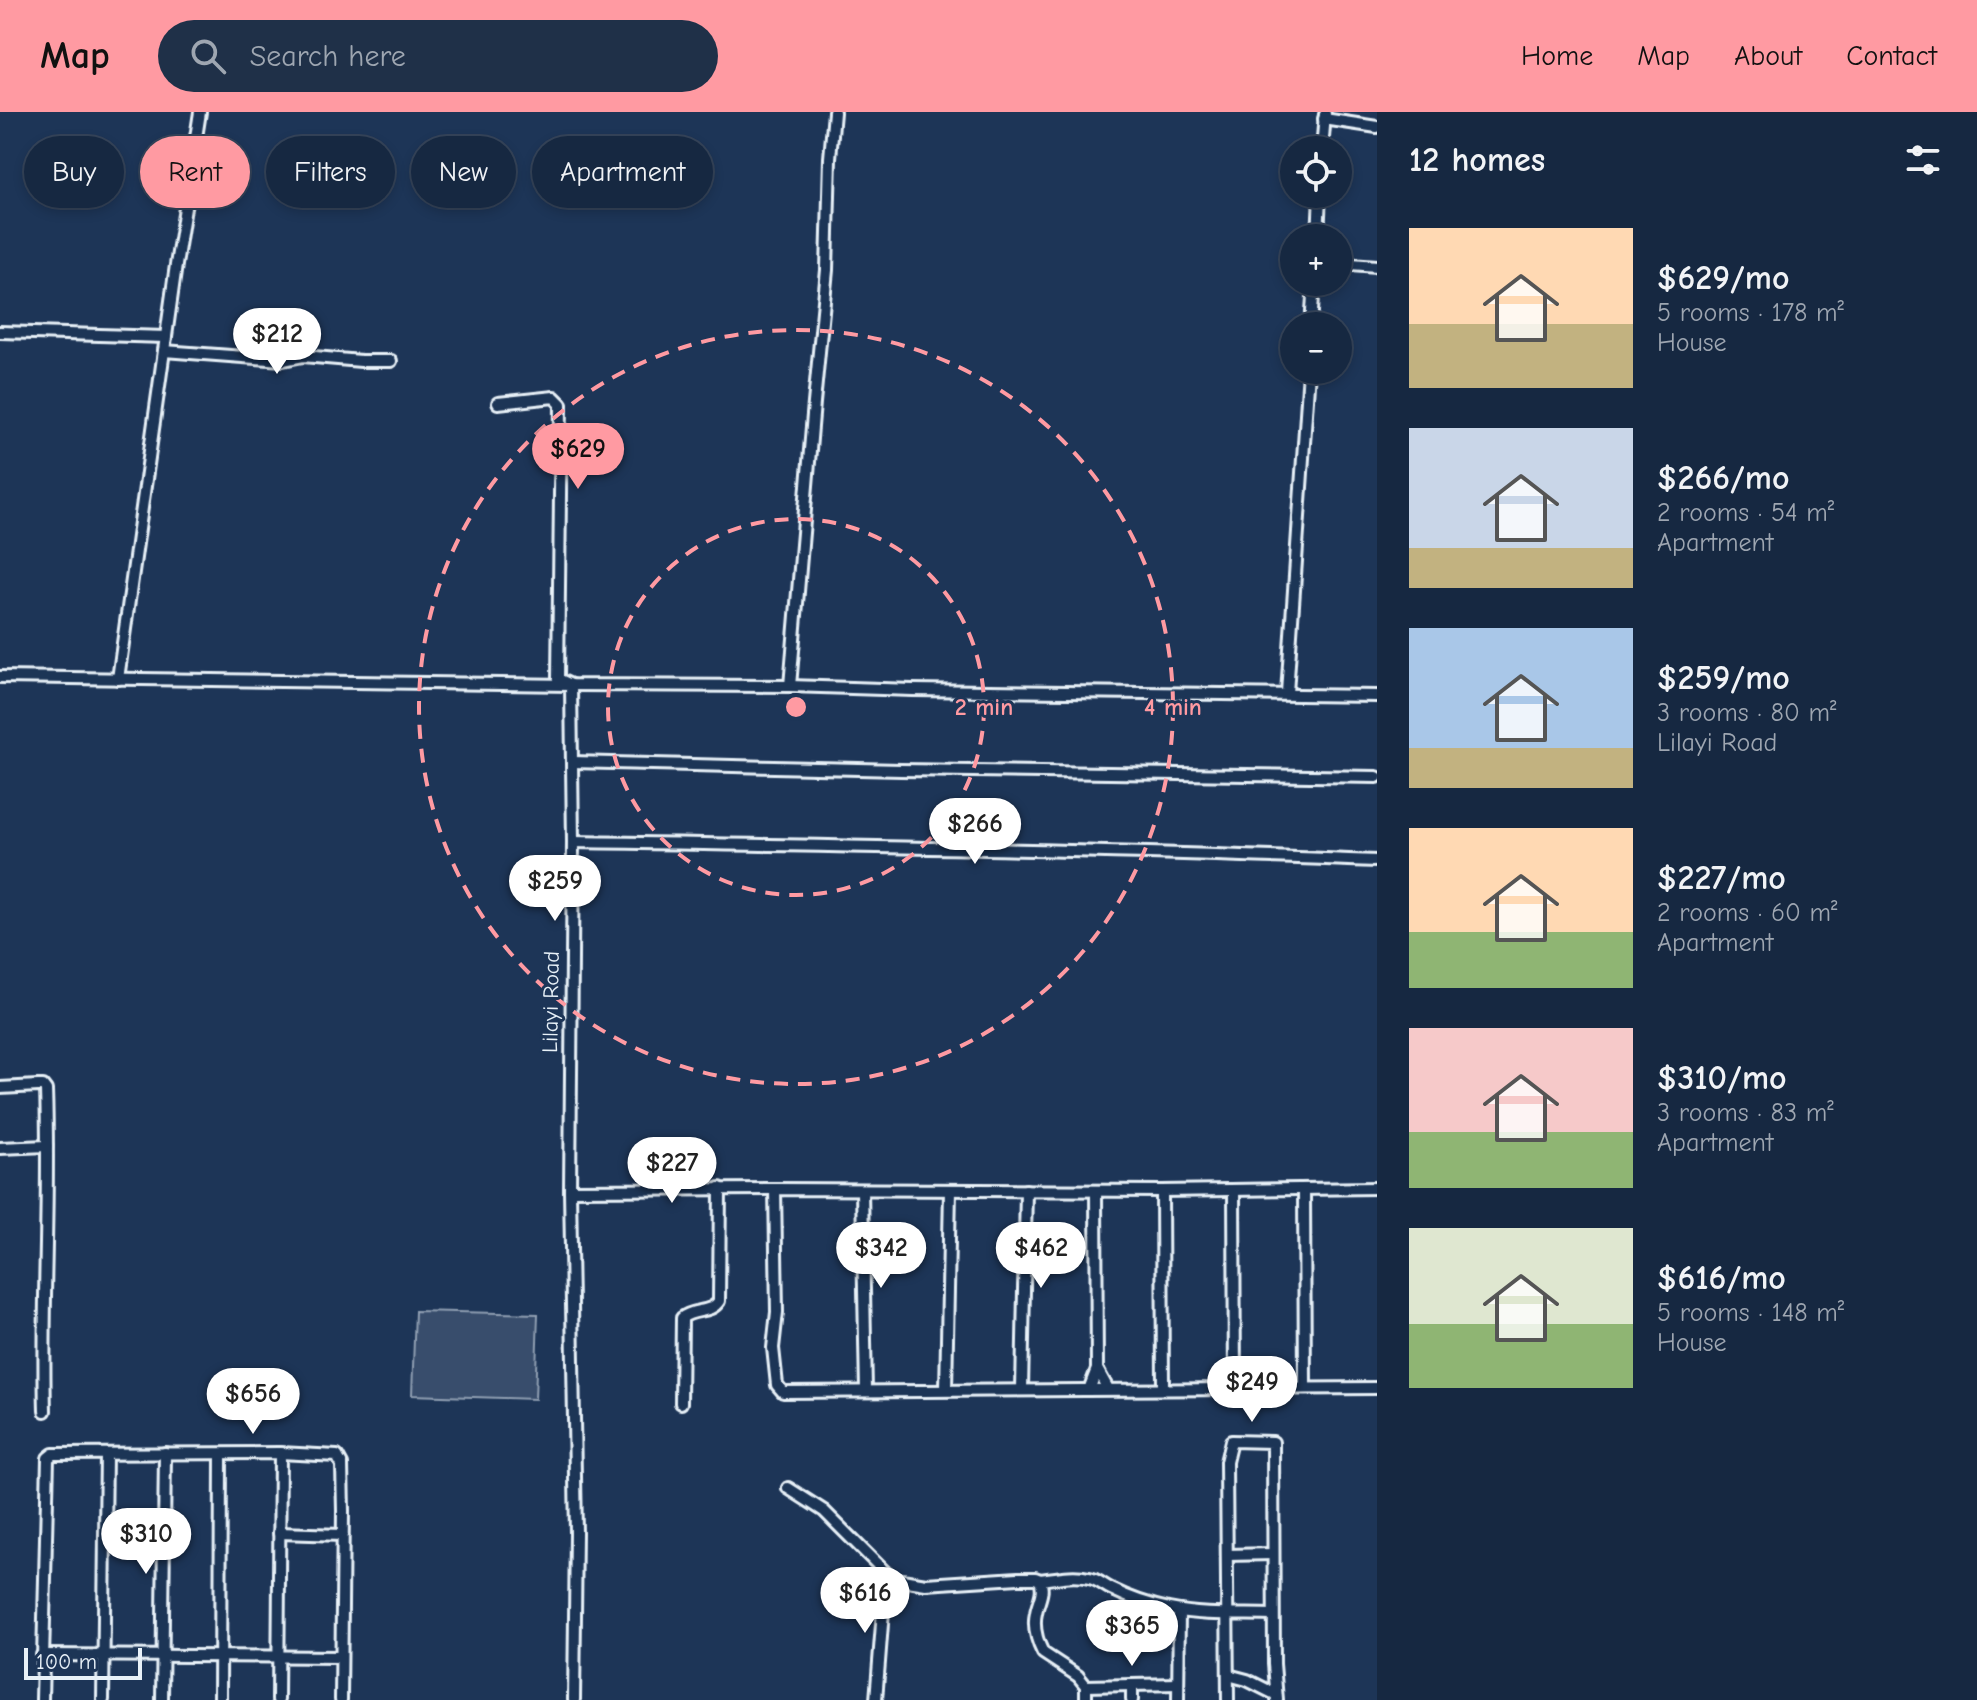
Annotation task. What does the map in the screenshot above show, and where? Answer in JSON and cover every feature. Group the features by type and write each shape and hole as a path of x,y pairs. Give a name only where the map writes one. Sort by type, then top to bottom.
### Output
{"street":[{"path":"118,679 200,112"},
{"path":"790,686 827,270 834,112"},
{"path":"1323,136 1324,115 1377,127"},
{"path":"1352,264 1377,266"},
{"path":"0,332 166,337"},
{"path":"164,351 283,360 303,356 391,361"},
{"path":"1287,693 1308,384"},
{"path":"498,403 554,397 561,404 558,679 571,685"},
{"path":"0,677 1377,696"},
{"name":"Lilayi Road","path":"571,685 570,1190 576,1533 574,1700"},
{"path":"572,762 1377,777"},
{"path":"573,842 949,848 1377,861"},
{"path":"0,1088 43,1086 46,1090 45,1411"},
{"path":"0,1148 47,1146"},
{"path":"681,1403 682,1318 691,1312 712,1309 719,1301 720,1188"},
{"path":"570,1190 1162,1191 1377,1188"},
{"path":"775,1189 777,1312 773,1348 777,1385 783,1392 1377,1388"},
{"path":"1304,1189 1305,1388"},
{"path":"862,1190 866,1390"},
{"path":"946,1390 950,1190"},
{"path":"1022,1390 1026,1190"},
{"path":"1234,1190 1235,1388"},
{"path":"1089,1390 1097,1369 1096,1191"},
{"path":"1162,1191 1163,1389"},
{"path":"1097,1369 1108,1389"},
{"path":"1228,1700 1226,1462 1231,1441 1273,1442 1276,1697"},
{"path":"162,1700 165,1453"},
{"path":"42,1700 48,1458 53,1454 165,1453 312,1453 337,1456 342,1465 341,1700"},
{"path":"278,1700 280,1453"},
{"path":"103,1700 106,1454"},
{"path":"220,1700 221,1454"},
{"path":"788,1488 824,1511 886,1573 896,1579 926,1584 1073,1576 1092,1578 1141,1601 1179,1611 1273,1615"},
{"path":"279,1533 342,1535"},
{"path":"1227,1555 1273,1554"},
{"path":"876,1700 886,1573"},
{"path":"1040,1580 1042,1590 1035,1622 1040,1648 1078,1676 1086,1686 1086,1700"},
{"path":"1178,1700 1179,1611"},
{"path":"42,1655 341,1657"},
{"path":"1228,1675 1247,1680 1276,1697"},
{"path":"1086,1686 1178,1684"},
{"path":"1132,1685 1132,1700"}],"shaded area":[{"path":"415,1311 538,1314 535,1399 412,1395"}]}
